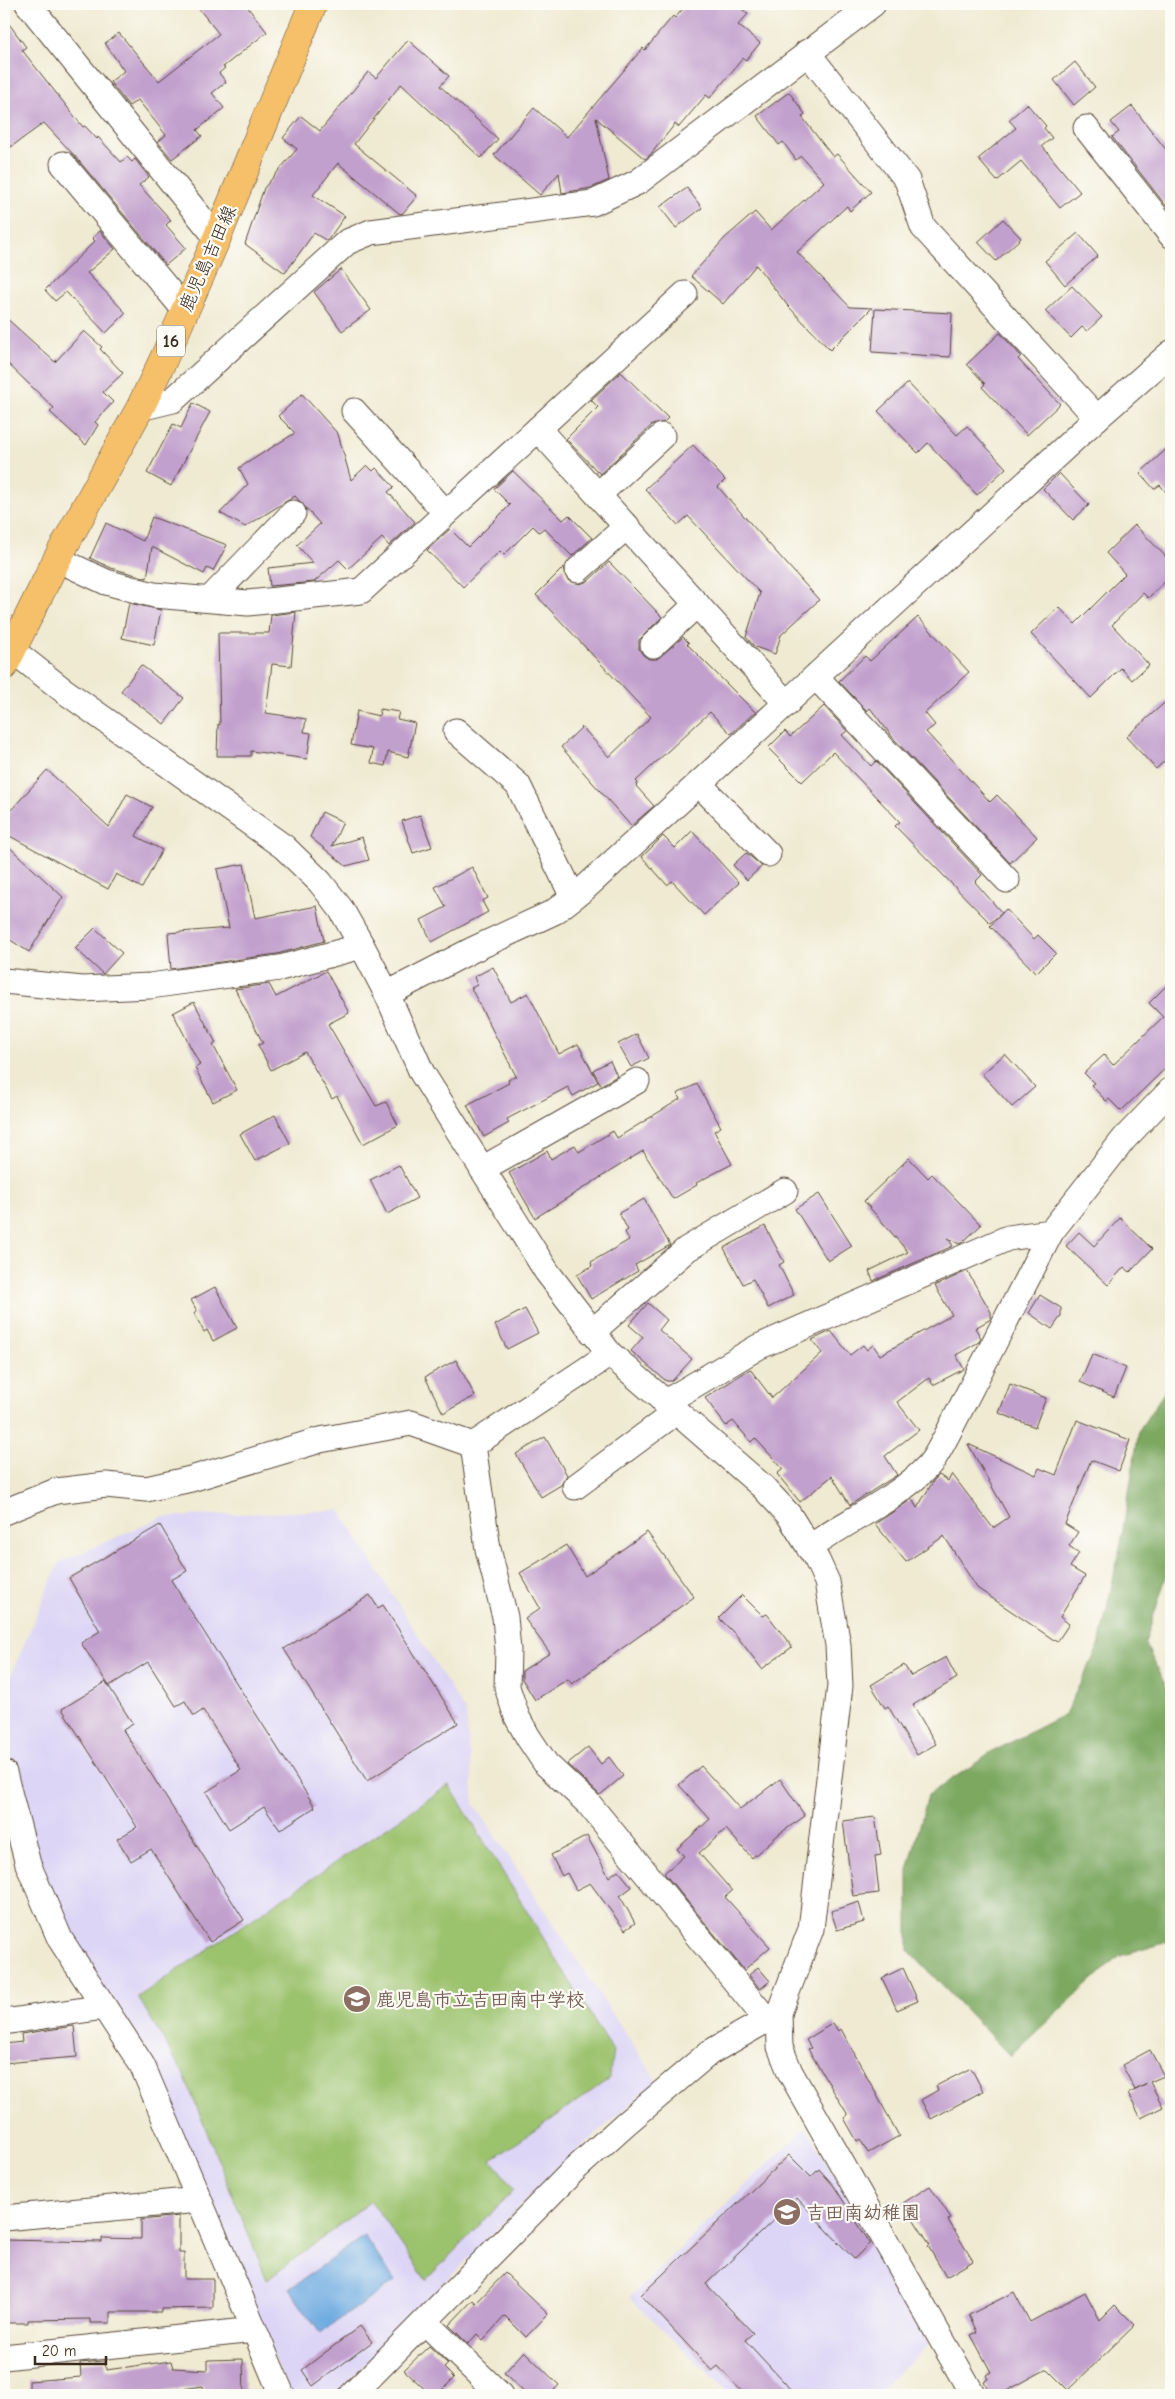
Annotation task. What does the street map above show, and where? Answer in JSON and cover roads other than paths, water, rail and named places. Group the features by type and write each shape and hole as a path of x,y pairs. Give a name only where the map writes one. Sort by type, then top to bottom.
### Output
{"main road":[{"name":"鹿児島吉田線","path":"8,658 56,559 140,408 164,358 184,309 217,238 313,4"}],"street":[{"path":"28,4 217,238"},
{"path":"140,408 173,400 347,242 371,232 593,203 638,182 872,4"},
{"path":"807,52 907,180 923,227 1097,418"},
{"path":"1086,128 1171,235"},
{"path":"63,164 184,309"},
{"path":"56,559 106,582 154,595 248,603 361,591 685,294"},
{"path":"387,994 472,950 554,912 573,897 787,704 1097,418 1171,353"},
{"path":"354,411 446,512"},
{"path":"538,428 787,704"},
{"path":"598,495 662,436"},
{"path":"210,599 293,513"},
{"path":"578,570 626,526"},
{"path":"653,645 697,604"},
{"path":"8,658 63,690 284,847 320,882 341,909 362,946 387,994 422,1073 548,1272 610,1354 763,1487 789,1515 827,1582 838,1645 840,1686 811,1929 773,2016 709,2053 625,2124 573,2171 352,2395"},
{"path":"816,677 1007,880"},
{"path":"456,731 518,785 573,897"},
{"path":"699,784 768,854"},
{"path":"4,981 82,989 150,986 280,968 362,946"},
{"path":"482,1169 637,1081"},
{"path":"809,1548 829,1533 905,1487 929,1465 946,1437 1051,1232 1124,1139 1171,1090"},
{"path":"592,1332 687,1249 785,1191"},
{"path":"575,1487 670,1408 758,1348 1008,1238 1051,1232"},
{"path":"473,1445 610,1354"},
{"path":"4,1512 56,1491 106,1485 146,1489 191,1479 320,1440 411,1423 473,1445"},
{"path":"473,1445 488,1549 505,1617 508,1650 507,1687 517,1717 528,1738 546,1764 588,1803 773,2016 780,2047 790,2072 973,2395"},
{"path":"4,1772 28,1864 60,1939 142,2065 282,2395"},
{"path":"4,2022 104,2007"},
{"path":"4,2218 199,2200"},
{"path":"425,2322 500,2395"},
{"path":"4,2357 254,2330"}],"water":[{"path":"364,2236 395,2281 320,2333 289,2289"}],"place":[{"name":"鹿児島市立吉田南中学校","path":"357,1999"},
{"name":"吉田南幼稚園","path":"787,2212"}]}
